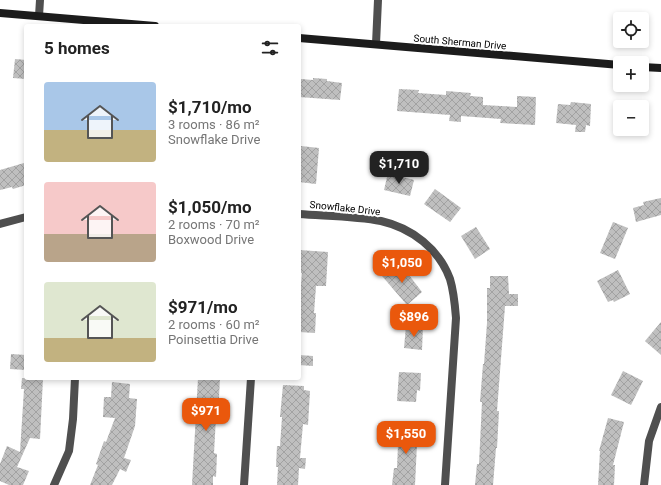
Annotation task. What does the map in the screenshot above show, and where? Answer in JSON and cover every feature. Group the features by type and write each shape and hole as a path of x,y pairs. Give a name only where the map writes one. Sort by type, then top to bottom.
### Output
{"street":[{"path":"39,16 40,0"},
{"path":"376,44 378,0"},
{"path":"0,13 132,24"},
{"name":"South Sherman Drive","path":"301,38 613,64"},
{"path":"649,67 661,68"},
{"name":"Snowflake Drive","path":"301,214 387,223 410,232 431,248 442,263 450,280 456,318 444,485"},
{"path":"0,224 24,218"},
{"path":"54,485 68,451 73,419 75,380"},
{"path":"244,485 251,380"},
{"path":"644,485 649,441 661,407"}],"building":[{"path":"15,59 24,60 24,79 13,78"},
{"path":"313,78 327,79 327,81 342,83 340,100 301,97 301,79 313,80"},
{"path":"399,89 419,90 418,93 446,95 446,91 471,93 470,96 483,97 483,105 517,107 517,96 536,97 535,125 500,123 501,119 461,116 461,122 449,121 450,115 397,111"},
{"path":"571,102 591,104 590,126 586,125 585,132 575,132 576,125 556,123 558,104 570,105"},
{"path":"301,146 319,148 316,184 301,182"},
{"path":"24,163 24,186 13,189 12,187 0,190 0,170"},
{"path":"388,173 414,180 410,196 384,190"},
{"path":"435,189 461,208 450,222 424,204"},
{"path":"661,198 661,215 636,222 633,208 644,205 643,202"},
{"path":"613,222 628,228 615,259 600,253"},
{"path":"476,227 490,249 475,259 461,236"},
{"path":"301,250 328,252 326,286 316,286 314,313 316,313 315,333 301,332"},
{"path":"399,262 422,292 407,305 382,276"},
{"path":"618,270 630,294 614,302 613,300 608,302 597,281"},
{"path":"490,276 508,276 509,294 518,294 518,306 505,306 497,411 499,411 497,448 493,485 475,485 477,464 479,464 482,402 480,402 487,323 487,288 490,288"},
{"path":"661,322 661,355 645,341"},
{"path":"406,326 423,327 422,350 404,348"},
{"path":"11,354 24,355 24,370 10,369"},
{"path":"301,355 313,356 313,366 301,365"},
{"path":"623,371 643,381 631,405 611,395"},
{"path":"399,372 421,373 420,391 417,390 416,402 397,401"},
{"path":"22,378 24,378 24,380 43,380 40,439 30,438 17,467 29,471 23,485 9,485 0,481 0,464 7,446 20,452 24,389 21,389"},
{"path":"198,380 220,380 214,453 217,454 216,477 213,476 213,485 192,485"},
{"path":"112,382 130,384 129,398 137,399 135,426 124,458 131,460 126,472 120,469 112,485 90,485 98,465 96,464 104,441 106,442 115,418 103,417 104,397 111,397"},
{"path":"283,385 304,386 304,390 310,391 308,425 303,424 300,458 306,458 305,469 299,468 298,485 277,485 277,446 280,446 282,417 280,417"},
{"path":"608,418 624,422 613,465 615,465 614,485 598,485 599,451"},
{"path":"399,422 418,423 415,485 392,485 394,468 397,468"}]}
